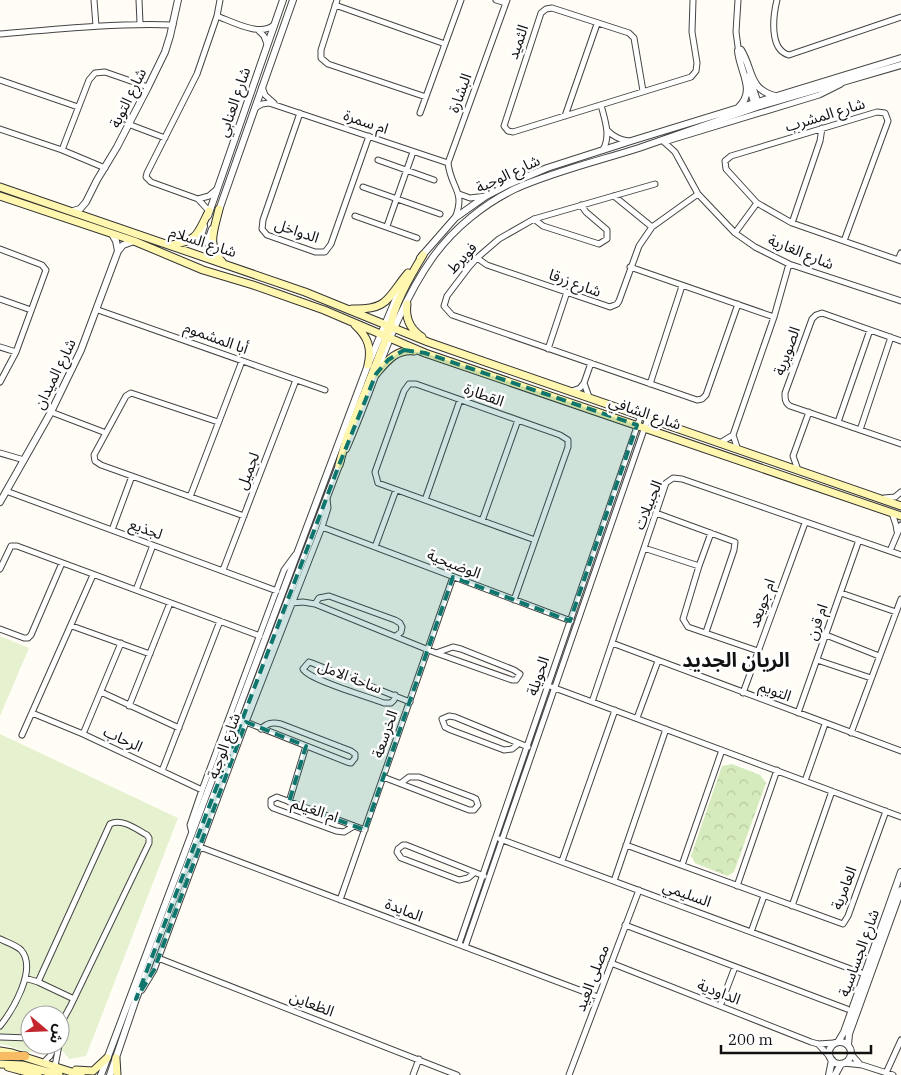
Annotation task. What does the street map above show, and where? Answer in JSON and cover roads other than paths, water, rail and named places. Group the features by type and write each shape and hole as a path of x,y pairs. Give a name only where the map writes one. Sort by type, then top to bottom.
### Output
{"highway":[{"path":"0,1056 25,1056"}],"main road":[{"name":"شارع السلام","path":"0,187 169,246 224,263 347,308 388,331"},
{"name":"شارع السلام","path":"0,196 112,234 190,265 349,320 388,331"},
{"path":"219,209 212,246 214,253 224,263"},
{"path":"169,246 187,242 194,238 210,212"},
{"path":"339,465 347,437 388,331 410,278 423,255"},
{"path":"347,308 376,308 388,298 408,273"},
{"path":"407,304 405,315 409,323 428,342"},
{"path":"324,310 340,313 438,349 468,356"},
{"path":"349,320 361,330 367,339 370,351 368,365"},
{"name":"شارع الشافي","path":"388,331 428,342 590,397 901,506"},
{"name":"شارع الشافي","path":"388,331 425,353 901,516"},
{"path":"376,374 396,353 404,350 425,353"},
{"path":"0,1050 25,1056 58,1069 81,1075"},
{"path":"0,1064 86,1072 92,1071 107,1058"},
{"path":"116,1058 117,1075"},
{"path":"0,1064 38,1075"}],"street":[{"path":"94,0 96,26"},
{"path":"139,0 140,23"},
{"name":"شارع التوبة","path":"73,211 80,209 86,202 148,87 165,52 178,0"},
{"path":"210,212 198,199 151,182 146,176 197,74 217,16 220,0"},
{"name":"شارع العنابي","path":"283,0 200,239 203,243 208,241 293,0"},
{"path":"420,113 460,0"},
{"path":"496,0 506,2"},
{"name":"الثميد","path":"643,91 634,38 629,33 552,8 546,9 541,13 504,126 508,131 513,132 691,77 698,63 692,32 693,0"},
{"path":"738,0 736,21 740,50 756,105"},
{"path":"777,0 775,8 776,41 778,49 782,53 789,55 901,18"},
{"name":"البشارة","path":"448,163 506,2"},
{"path":"426,97 328,64 321,58 321,50 336,3 445,44"},
{"path":"217,16 259,31 264,36 267,44"},
{"path":"0,34 140,23 173,24"},
{"path":"565,116 597,24"},
{"path":"259,31 269,29 274,25"},
{"path":"740,50 757,87 762,92 776,96"},
{"path":"736,109 746,98 748,89 739,61 740,50"},
{"name":"شارع الوجبة","path":"101,1075 368,365 407,304 434,256 447,240 473,216 492,202 517,188 756,105 776,96 901,58"},
{"name":"شارع الوجبة","path":"110,1075 136,999 339,465 376,374 396,297 408,273 456,218 486,196 547,168 736,109 847,81 901,65"},
{"path":"62,150 91,76 100,72 148,87"},
{"path":"0,80 78,107"},
{"name":"شارع الوجبة","path":"606,158 680,138 819,95 847,81"},
{"path":"262,87 267,98 276,105"},
{"name":"ام سمرة","path":"254,109 265,102 276,105 448,163"},
{"path":"601,105 608,130 603,150"},
{"name":"شارع المشرب","path":"844,241 888,121 885,113 877,112 822,128 731,156 725,161 726,169 757,203 792,223 900,261"},
{"name":"الدواخل","path":"300,113 263,220 262,229 267,236 315,252 325,252 331,244 369,136"},
{"path":"128,124 165,138"},
{"path":"792,223 822,128"},
{"path":"0,129 62,150 105,168"},
{"path":"608,130 622,140 631,141"},
{"path":"675,152 675,147 680,138"},
{"name":"شارع الغارية","path":"664,142 675,152 698,194 734,233 755,247 789,264 901,302"},
{"path":"387,226 413,152"},
{"path":"378,160 434,180"},
{"path":"448,163 451,180 459,194 460,207 456,218"},
{"name":"فويرط","path":"655,184 534,219 499,239 469,267 447,296 444,306 452,315 697,400 702,399 706,395 738,304"},
{"path":"363,187 440,214"},
{"path":"198,199 209,196 217,189"},
{"path":"459,194 470,198 486,196"},
{"name":"شارع زرقا","path":"477,258 487,264 604,306 614,306 619,301 639,246 652,227 698,194"},
{"path":"614,196 652,227"},
{"path":"86,202 86,211 92,218"},
{"path":"734,233 757,203"},
{"path":"534,219 544,226 599,244 604,242 607,239 607,230 586,212 582,205"},
{"path":"355,216 417,238"},
{"path":"112,234 118,251"},
{"path":"118,251 123,245 134,242"},
{"path":"0,249 42,265 45,268 16,352 0,382"},
{"name":"شارع الميدان","path":"0,502 51,412 82,350 118,251"},
{"path":"900,261 901,253"},
{"path":"720,444 733,435 774,317 789,264"},
{"path":"630,267 774,317"},
{"path":"650,384 682,286"},
{"path":"548,349 567,292"},
{"path":"0,299 31,310"},
{"name":"أبا المشموم","path":"98,310 325,390"},
{"name":"الصويرية","path":"901,341 822,313 816,315 812,319 785,393 787,404 901,444"},
{"path":"838,422 870,330"},
{"path":"860,430 891,337"},
{"path":"0,347 16,352"},
{"path":"190,497 242,361"},
{"path":"572,391 584,384 590,363"},
{"name":"لجميل","path":"223,570 296,380"},
{"name":"القطارة","path":"514,600 568,447 568,440 416,384 409,384 404,391 375,472 378,483 535,540"},
{"path":"584,384 590,397"},
{"path":"218,422 131,392 126,396 94,455 95,461 101,465 244,516"},
{"path":"426,500 460,400"},
{"path":"51,412 106,433"},
{"path":"798,470 794,456 809,412"},
{"name":"الحويلة","path":"465,946 612,520 644,416"},
{"path":"482,521 518,420"},
{"name":"الحويلة","path":"459,944 606,518 641,427"},
{"path":"733,435 738,450"},
{"path":"0,453 24,460"},
{"path":"781,464 794,456"},
{"path":"112,530 132,476"},
{"name":"الجبيلات","path":"592,702 666,483 673,478 682,478 901,555"},
{"path":"375,547 396,490"},
{"name":"لجذيع","path":"6,491 277,591"},
{"path":"879,499 895,497 901,492"},
{"name":"شارع الوجبة","path":"136,999 154,970 246,722 322,527 328,508 327,499"},
{"path":"892,512 897,532"},
{"path":"656,514 735,542 706,632"},
{"path":"606,518 612,520"},
{"name":"ام جويعد","path":"742,693 804,522"},
{"path":"890,551 901,525"},
{"name":"الوضيحية","path":"322,527 576,623"},
{"path":"712,533 699,566 683,620 688,627 758,652"},
{"name":"ام قرن","path":"798,713 859,540"},
{"path":"136,590 153,545"},
{"path":"0,569 11,546 16,546 260,636"},
{"path":"644,548 699,566"},
{"name":"شارع الوجبة","path":"192,835 190,825 202,790 284,570 298,550"},
{"path":"0,629 24,638 28,638 31,635 62,563"},
{"path":"22,735 72,626 93,574"},
{"name":"الخرسعة","path":"340,900 453,577"},
{"path":"296,592 306,602"},
{"path":"841,593 896,612"},
{"path":"315,604 319,598 329,596 395,620 402,626 401,632 396,636"},
{"path":"851,733 901,599"},
{"path":"292,602 315,604 436,653 512,680 516,680 520,674 453,647 436,653"},
{"path":"129,706 170,603"},
{"path":"162,771 220,621"},
{"path":"72,626 150,654"},
{"path":"826,635 879,656"},
{"path":"83,734 121,642"},
{"name":"التويم","path":"612,643 901,752"},
{"path":"817,660 871,678"},
{"path":"637,718 658,661"},
{"name":"ساحة الامل","path":"395,695 391,704 384,703 325,682 306,673 303,669 309,662 395,695 410,702"},
{"path":"548,686 901,817"},
{"path":"101,692 179,728"},
{"path":"562,862 614,710"},
{"name":"الرحاب","path":"32,713 83,734 202,790"},
{"path":"518,744 512,749 504,750 450,730 445,726 442,719 449,716 455,717 518,744 533,748"},
{"path":"246,722 261,729 347,762 351,763 355,758 355,754 351,751 281,724 274,722 261,729"},
{"path":"805,781 826,724"},
{"path":"614,880 666,729"},
{"path":"289,802 306,746"},
{"path":"682,865 722,750"},
{"path":"737,886 777,770"},
{"path":"383,777 469,810 474,810 478,805 476,799 472,797 419,777 409,777 401,783"},
{"path":"792,906 832,791"},
{"name":"ام الغيلم","path":"354,826 344,832 336,831 274,808 271,804 275,797 365,830"},
{"name":"العامرية","path":"626,845 843,924 848,916 886,811"},
{"path":"38,982 110,824 116,821 122,822 147,834 149,842 70,1006"},
{"name":"السليمي","path":"496,837 868,975"},
{"path":"474,873 468,878 459,880 401,858 397,852 403,844 489,878"},
{"name":"المايدة","path":"200,847 598,997"},
{"name":"شارع الجساسية","path":"848,1045 849,1034 901,872"},
{"name":"مصلى العيد","path":"569,1075 639,890"},
{"name":"شارع الجساسية","path":"836,1043 844,1032 901,890"},
{"path":"751,932 764,896"},
{"path":"626,926 847,1009"},
{"path":"0,939 20,949 26,964 25,978 18,1000 0,1026"},
{"name":"الظعاين","path":"158,958 456,1075"},
{"name":"الداودية","path":"611,963 818,1044 836,1043"},
{"path":"720,1006 734,967"},
{"path":"25,978 74,999"},
{"path":"0,1037 20,1038"},
{"path":"886,1073 901,1040"},
{"path":"829,1075 830,1049 836,1043 848,1045 851,1054 862,1065"},
{"name":"الداودية","path":"818,1044 831,1058"},
{"path":"835,1075 842,1064 849,1060 851,1054"},
{"path":"44,1062 50,1055"},
{"path":"58,1069 59,1055"},
{"path":"831,1058 842,1064 862,1065 893,1075"},
{"path":"413,1075 419,1060"}],"district":[{"name":"الريان الجديد","path":"736,660"}]}
